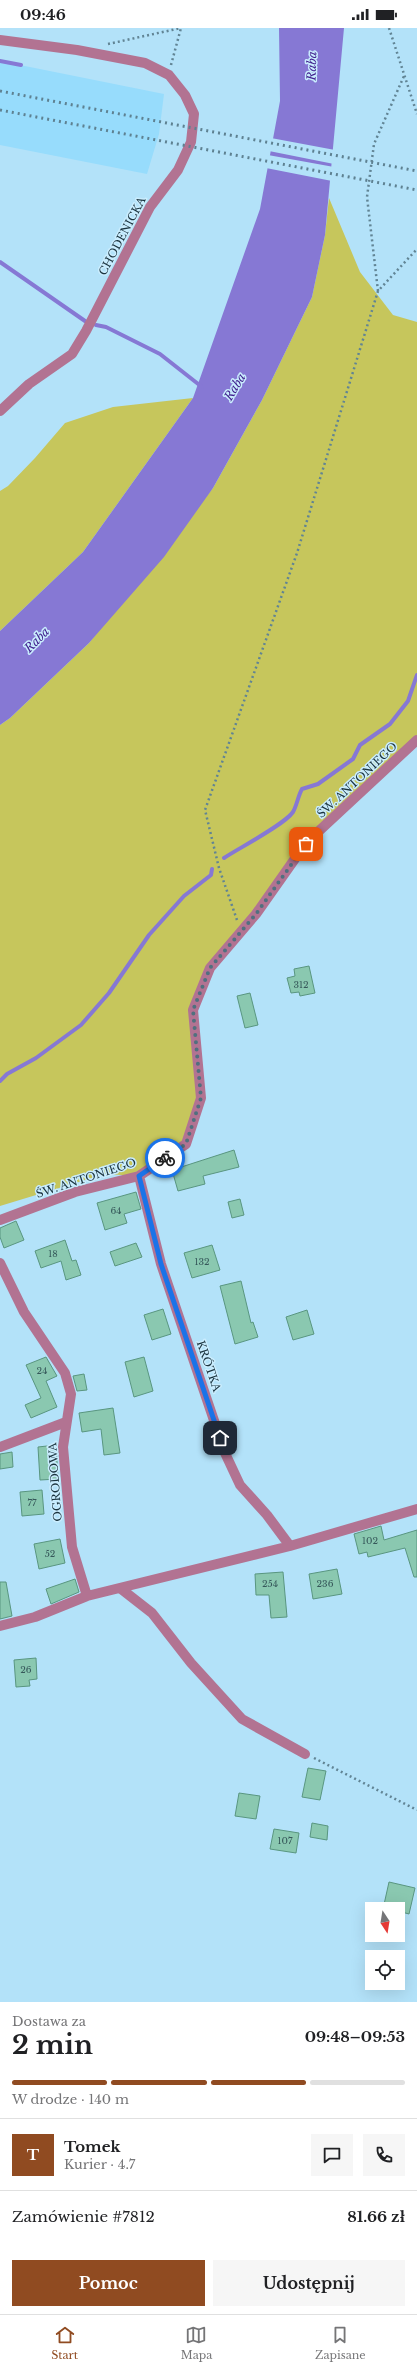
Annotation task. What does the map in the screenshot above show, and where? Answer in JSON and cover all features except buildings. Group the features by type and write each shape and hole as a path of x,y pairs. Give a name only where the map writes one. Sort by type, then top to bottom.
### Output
{"street":[{"name":"CHODENICKA","path":"0,40 77,50 145,63 169,75 185,95 194,114 191,142 178,170 150,207 86,331 72,354 29,384 0,411"},
{"name":"ŚW. ANTONIEGO","path":"0,1220 75,1192 139,1176 186,1144 201,1098 193,1010 210,968 241,932 306,844 417,740"},
{"name":"KRÓTKA","path":"139,1176 161,1264 225,1453 240,1485 267,1515 290,1546"},
{"name":"OGRODOWA","path":"0,1263 24,1312 65,1373 71,1394 63,1447 72,1547 87,1596"},
{"path":"0,1447 66,1422"},
{"path":"0,1626 35,1616 87,1596 153,1578 290,1546 417,1509"},
{"path":"120,1588 152,1613 191,1663 242,1719 305,1754"}],"path":[{"path":"106,44 181,28 169,75"},
{"path":"389,28 417,114"},
{"path":"241,932 219,868 205,810 297,553 378,291 367,197 374,144 404,76"},
{"path":"378,291 417,249"},
{"path":"305,1754 417,1810"}],"shaded area":[{"path":"0,61 164,94 159,134 147,174 0,145"},
{"path":"329,198 360,272 393,315 417,322 417,740 306,843 210,968 193,1010 201,1098 186,1144 139,1176 105,1174 0,1206 0,725 10,718 89,643 213,488 262,400 312,297 325,235"},
{"path":"193,398 83,552 0,631 0,491 8,486 35,458 65,423 113,407"}],"water":[{"name":"Raba","path":"279,28 344,28 325,235 312,297 262,400 213,488 164,557 89,643 10,718 0,725 0,631 83,552 193,398 260,209 280,101"}],"pier":[{"path":"271,138 335,150 334,164 269,151"},
{"path":"268,155 334,167 332,181 266,168"}],"waterway":[{"path":"0,61 21,65"},
{"path":"0,262 85,321"},
{"path":"96,325 106,327 160,354 202,387"},
{"path":"224,858 281,823 293,812 302,789 318,784 353,759 360,745 390,724 408,701 417,675"},
{"path":"0,1081 7,1074 36,1058 81,1025 109,993 149,935 184,896 211,875 212,869"}],"railway":[{"path":"0,91 417,171"},
{"path":"0,110 417,190"}],"way so far":[{"path":"165,1158 186,1144 201,1098 193,1010 210,968 256,914 306,844"}],"route":[{"path":"165,1158 139,1176 161,1264 220,1438"}]}
